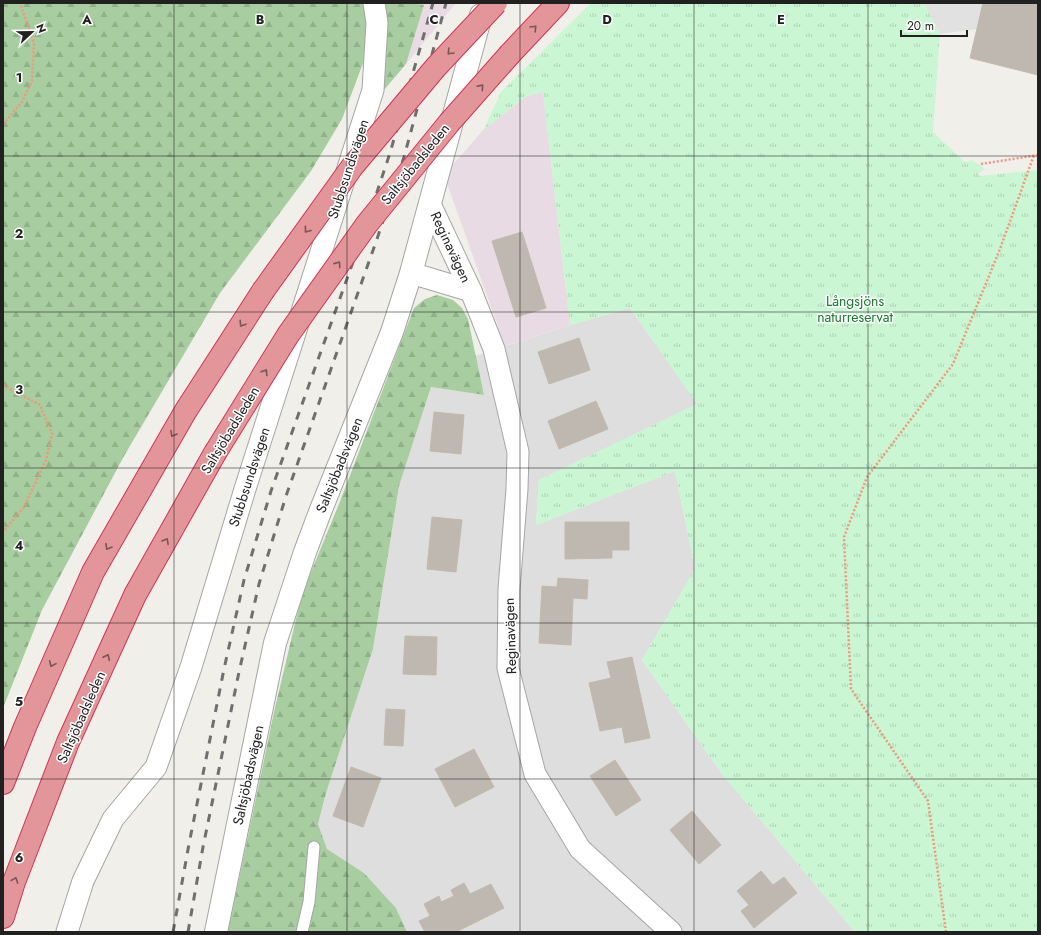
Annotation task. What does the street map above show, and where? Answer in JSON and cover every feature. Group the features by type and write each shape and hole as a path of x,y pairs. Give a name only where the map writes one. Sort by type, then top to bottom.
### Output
{"highway":[{"path":"3,783 25,727 93,572 185,412 263,291 352,167 436,67 496,3"},
{"name":"Saltsjöbadsleden","path":"3,917 14,882 65,750 78,721 136,595 215,452 288,335 367,224 449,123 510,54 558,3"}],"street":[{"name":"Stubbsundsvägen","path":"67,932 83,881 113,819 156,767 190,667 245,488 374,90 377,23 374,3"},
{"name":"Saltsjöbadsvägen","path":"216,932 275,643 307,545 392,332 411,273 484,3"},
{"name":"Reginavägen","path":"430,204 471,291 494,350 518,452 509,589 508,668 535,774 580,849 671,932"},
{"name":"Reginavägen","path":"411,273 471,291"}],"lane":[{"path":"302,932 309,902 314,847"}],"path":[{"path":"3,124 22,102 32,81 34,43 20,3"},
{"path":"982,164 1036,155"},
{"path":"946,932 928,801 851,689 844,537 867,477 953,364 1000,249 1036,155"},
{"path":"3,386 40,405 52,434 46,460 24,507 3,532"}],"shaded area":[{"path":"412,3 456,3 406,64 424,5"},
{"path":"924,3 983,3 977,29 940,34"},
{"path":"543,92 570,325 505,346 444,175 484,129 527,96"},
{"path":"630,308 698,404 539,480 536,525 675,471 695,569 642,660 722,774 855,932 407,932 396,908 364,873 327,849 318,824 326,793 373,649 399,486 431,387 484,395 475,356 570,325"}],"green space":[{"path":"3,3 368,3 368,50 342,119 311,171 220,293 124,456 42,610 3,708"},
{"path":"384,3 412,3 424,5 406,64 384,90"},
{"name":"Långsjöns naturreservat","path":"591,3 924,3 940,34 933,132 965,162 972,160 985,169 978,174 980,176 1038,170 1038,932 855,932 722,774 642,660 695,569 675,471 536,525 539,480 697,404 630,308 570,325 543,92 527,96 484,129 501,92"},
{"path":"437,295 453,300 462,308 468,319 484,395 431,387 399,486 373,649 326,793 318,824 327,849 364,873 396,908 407,932 228,932 274,712 302,594 339,504 414,308 425,299"}],"building":[{"path":"983,3 1038,3 1038,75 970,58"},
{"path":"522,232 546,308 516,317 492,241"},
{"path":"579,338 590,370 549,384 538,352"},
{"path":"596,401 608,429 559,449 548,421"},
{"path":"434,412 464,415 461,454 430,451"},
{"path":"432,517 462,520 456,572 427,569"},
{"path":"565,522 629,522 629,550 612,550 612,558 565,559"},
{"path":"558,578 588,580 587,599 573,598 571,645 539,643 542,586 557,587"},
{"path":"405,636 437,637 436,675 403,674"},
{"path":"632,657 650,738 625,743 622,727 600,731 589,683 611,678 607,662"},
{"path":"386,709 405,710 403,746 384,745"},
{"path":"474,749 494,787 455,807 435,769"},
{"path":"615,760 641,800 616,816 590,776"},
{"path":"351,767 381,778 363,827 333,816"},
{"path":"692,811 721,845 699,864 670,830"},
{"path":"761,871 773,885 784,877 797,893 754,928 741,911 749,905 737,891"},
{"path":"464,883 470,894 491,884 504,908 456,932 425,932 419,921 430,916 424,904 439,896 441,902 454,896 451,890"}],"railway":[{"path":"173,932 224,669 244,580 271,491 363,234 390,153 433,3"},
{"path":"188,932 203,847 239,672 259,584 286,496 377,239 404,157 446,3"}]}
